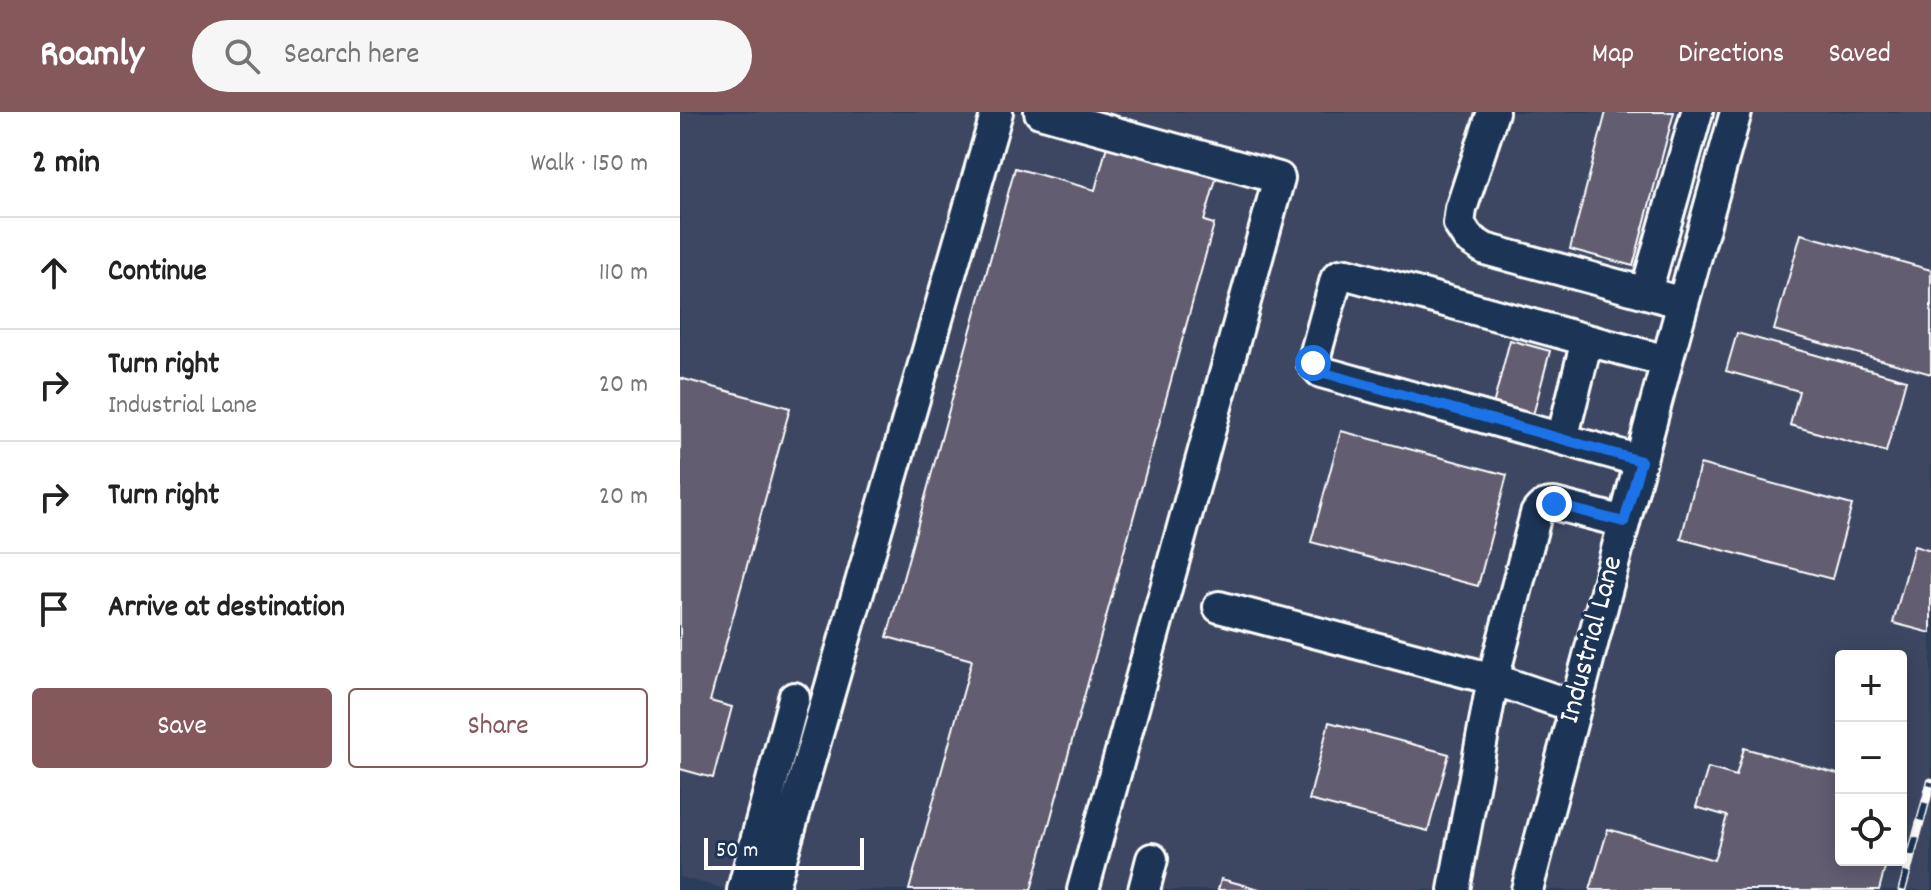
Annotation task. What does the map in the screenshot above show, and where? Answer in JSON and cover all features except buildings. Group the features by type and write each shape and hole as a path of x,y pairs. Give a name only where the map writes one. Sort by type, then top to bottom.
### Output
{"street":[{"path":"772,890 997,112"},
{"path":"1040,112 1279,178 1083,890"},
{"path":"1493,112 1461,209 1459,224 1468,238 1485,249 1683,303"},
{"path":"1646,292 1697,112"},
{"name":"Industrial Lane","path":"1527,890 1736,112"},
{"path":"1682,164 1719,174"},
{"path":"1641,461 1321,372 1313,363 1336,279 1347,274 1667,361"},
{"path":"1562,439 1587,340"},
{"path":"1454,890 1493,679 1536,514 1540,508 1554,504 1624,522"},
{"path":"1219,607 1493,679 1576,707"},
{"path":"743,890 794,698"},
{"path":"1144,890 1152,859"}],"shaded area":[{"path":"680,112 1931,112 1931,890 729,890 680,877"}],"railway":[{"path":"1902,890 1931,782"}],"route":[{"path":"1313,363 1321,372 1641,461 1624,522 1554,504"}]}
